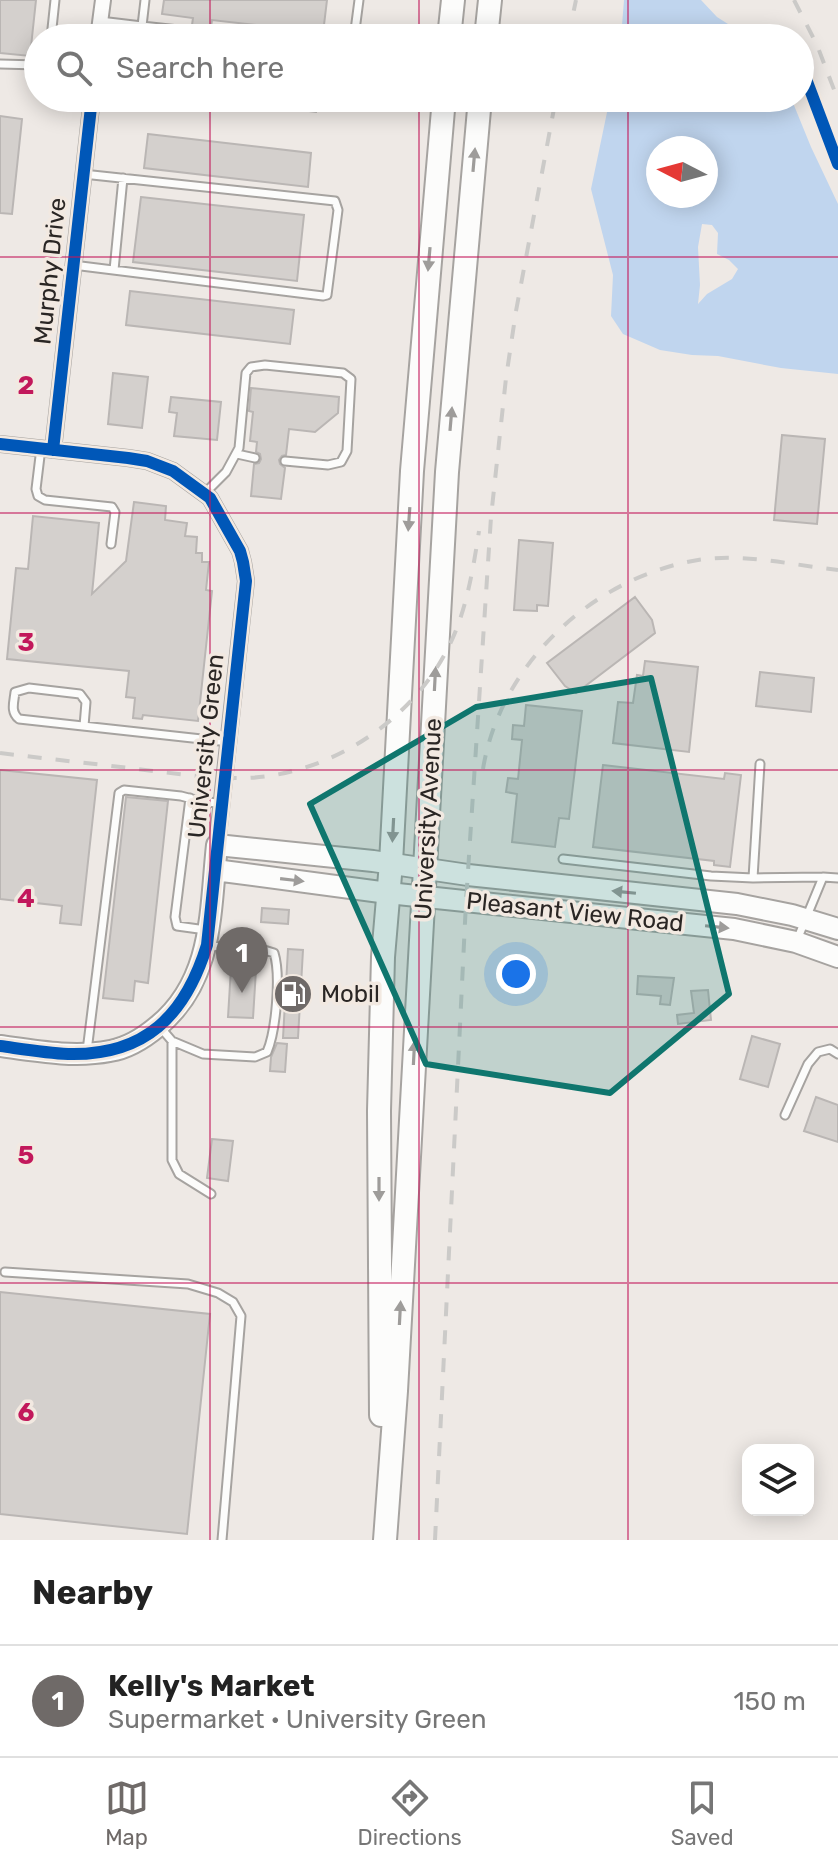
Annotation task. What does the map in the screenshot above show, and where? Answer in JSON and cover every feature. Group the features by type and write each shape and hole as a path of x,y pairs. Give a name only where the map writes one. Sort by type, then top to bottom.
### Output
{"main road":[{"path":"450,24 453,0"},
{"path":"487,24 490,0"},
{"name":"University Avenue","path":"385,1540 380,1358 379,1111 383,957 412,471 443,112"},
{"name":"University Avenue","path":"385,1540 447,472 479,112"},
{"name":"Pleasant View Road","path":"217,845 737,904 838,929"},
{"name":"University Green","path":"165,1033 198,973 208,938 217,845"},
{"name":"Pleasant View Road","path":"215,870 388,893 734,929 796,942 838,957"},
{"path":"0,1046 67,1054 87,1053 111,1051 149,1034 165,1033"}],"street":[{"path":"100,24 103,0"},
{"name":"Murphy Drive","path":"47,449 90,112"},
{"path":"0,444 147,461 173,471 207,497"},
{"name":"University Green","path":"207,497 240,551 246,581 217,845"}],"lane":[{"path":"52,24 55,0"},
{"path":"142,24 145,0"},
{"path":"356,24 359,0"},
{"path":"100,21 125,24"},
{"path":"0,64 24,65"},
{"path":"72,265 323,296 327,295 338,210 335,201 83,174"},
{"path":"114,270 123,178"},
{"path":"207,497 237,454 246,373 251,367 265,365 343,373 351,379 347,451 341,462 328,465 285,461"},
{"path":"47,449 36,489 38,496 45,500 112,507 115,512 111,544"},
{"path":"237,454 255,458"},
{"path":"84,726 86,702 80,694 29,688 15,692 13,710 14,716 19,719 229,742"},
{"path":"753,878 760,764"},
{"path":"87,1053 119,793 124,790 222,804"},
{"path":"165,1033 203,1054 255,1057 270,1048 274,1026 277,964 274,953 208,938 177,926 175,917 190,798"},
{"path":"563,859 711,876 838,878"},
{"path":"796,942 823,877"},
{"path":"165,1033 172,1160 179,1174 211,1194"},
{"path":"785,1115 808,1064 818,1052 830,1049 838,1054"},
{"path":"5,1272 188,1284 218,1293 233,1302 241,1316 222,1540"}],"highlighted area":[{"path":"651,678 729,994 610,1093 426,1064 310,804 476,707"}],"water":[{"path":"624,0 701,0 728,24 622,24"},
{"path":"607,112 797,112 838,204 838,374 660,350 623,334 611,316 613,275 591,189","holes":["702,224 712,225 718,233 717,254 738,269 732,279 707,294 698,304 698,247"]}],"building":[{"path":"0,0 36,0 33,24 24,24 24,55 0,53"},
{"path":"164,0 327,0 324,24 247,24 212,20 211,24 192,24 193,18 162,14"},
{"path":"0,116 22,119 12,214 0,213"},
{"path":"148,134 311,153 308,187 144,168"},
{"path":"141,197 304,215 297,281 133,262"},
{"path":"130,291 294,310 290,344 126,325"},
{"path":"113,373 148,377 142,428 108,424"},
{"path":"251,388 339,397 338,413 315,432 289,429 286,455 279,460 285,468 281,499 251,496 254,464 261,459 256,452 257,442 250,441 253,412 249,411"},
{"path":"171,397 221,402 217,440 174,436 177,413 169,412"},
{"path":"782,435 825,439 817,524 774,520"},
{"path":"134,502 166,506 165,520 187,523 185,536 197,537 196,553 202,553 202,562 209,562 206,590 212,591 198,721 143,715 142,719 133,718 135,698 126,697 129,671 7,659 16,568 28,569 33,516 99,523 92,594 126,561"},
{"path":"519,540 553,543 548,606 537,605 537,611 514,610"},
{"path":"635,597 652,620 655,633 576,693 565,686 547,663"},
{"path":"645,661 698,667 689,752 613,743 618,702 633,703 637,675 643,676"},
{"path":"760,672 814,678 811,712 756,706"},
{"path":"526,705 582,711 569,819 559,818 555,847 512,842 517,794 506,792 508,778 518,779 522,740 512,739 513,725 524,726"},
{"path":"603,765 724,779 725,773 741,775 730,867 714,865 714,861 593,847"},
{"path":"0,770 97,780 81,925 60,923 62,906 0,899"},
{"path":"126,797 168,801 148,983 135,981 133,1001 103,998"},
{"path":"262,908 289,910 288,924 261,922"},
{"name":"Mobil","path":"288,949 303,950 298,1038 283,1038"},
{"path":"231,968 256,970 253,1018 228,1017"},
{"path":"638,976 674,978 670,1005 660,1004 661,996 637,994"},
{"path":"708,990 711,1020 678,1024 677,1015 694,1013 691,991"},
{"path":"752,1036 780,1044 768,1087 740,1079"},
{"name":"Mobil","path":"277,1043 287,1044 285,1072 270,1071 271,1057"},
{"path":"816,1097 838,1105 838,1142 804,1131"},
{"path":"212,1139 233,1141 228,1181 207,1178"},
{"path":"0,1292 210,1314 187,1534 0,1514"}],"railway":[{"path":"571,24 576,0"},
{"path":"794,0 806,24"},
{"path":"814,39 838,100"},
{"path":"435,1540 466,902 491,517 516,311 553,112"},
{"path":"0,753 184,775 235,778 279,774 338,755 390,721 432,675 460,620 479,531"},
{"path":"483,769 493,731 509,694 531,661 588,606 622,585 659,570 715,558 750,559 838,570"}],"cycle path":[{"path":"814,100 838,164"},
{"path":"53,450 90,112"},
{"path":"0,444 128,458 173,471 210,498 240,551 246,581 207,945 187,992 158,1027 119,1048 68,1054 0,1046"}],"place":[{"name":"Kelly's Market","path":"242,993"},
{"name":"Mobil","path":"293,994"}]}
